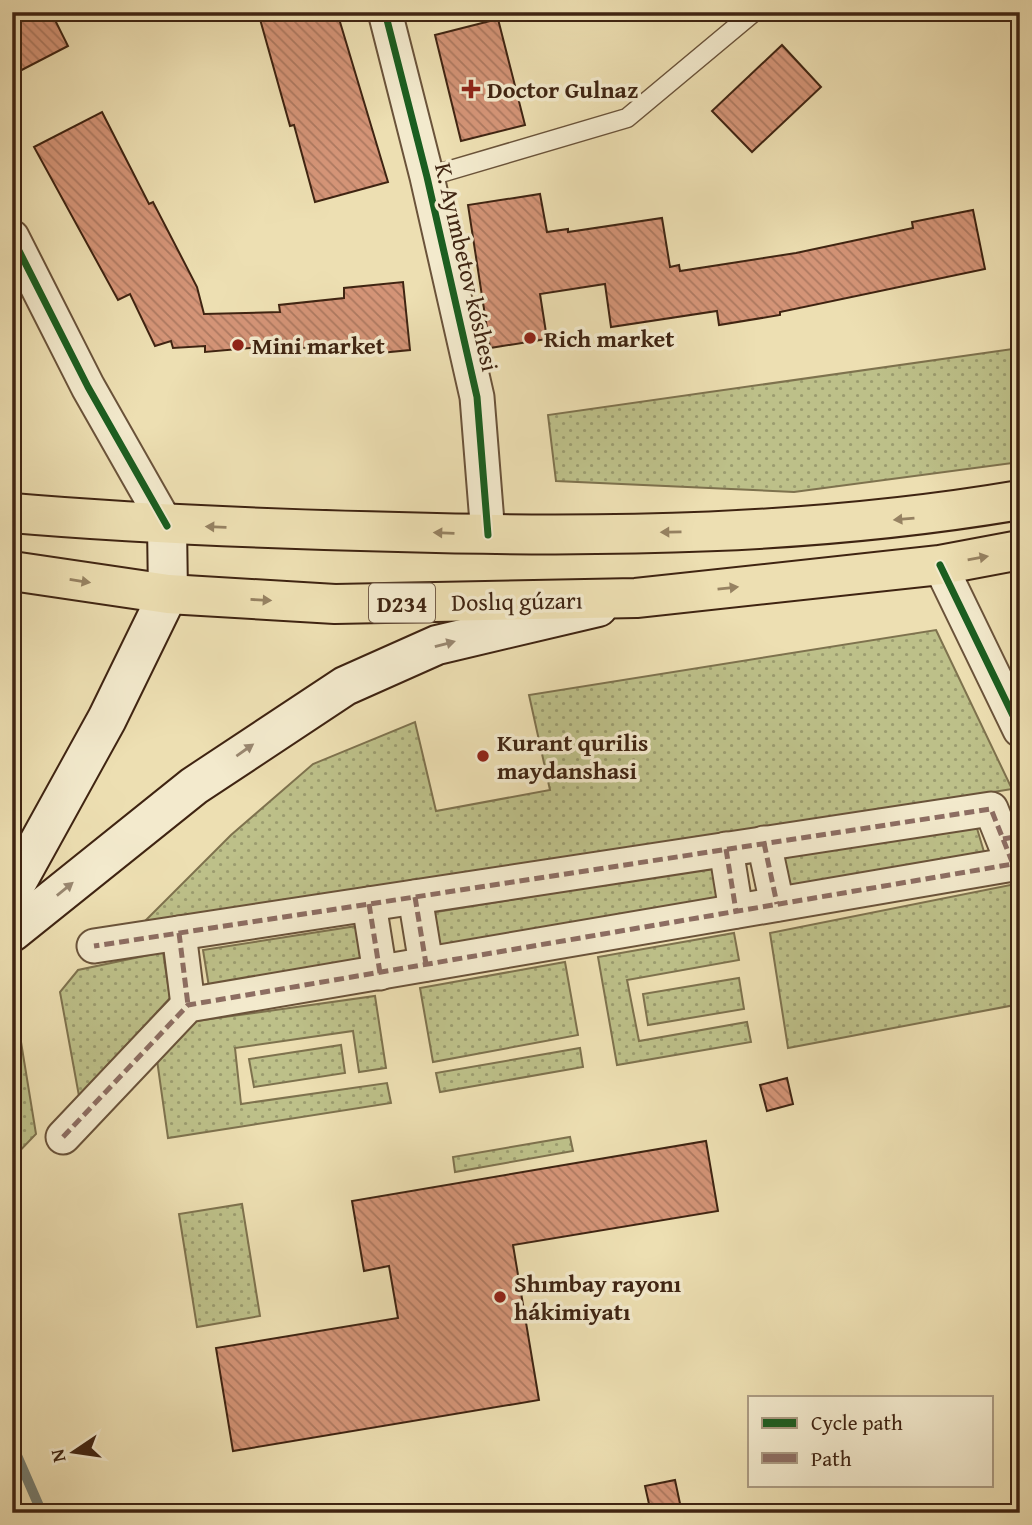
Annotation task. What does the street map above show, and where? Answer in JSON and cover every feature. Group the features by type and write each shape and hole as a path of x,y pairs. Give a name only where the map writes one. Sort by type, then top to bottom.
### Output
{"main road":[{"path":"12,513 167,526 488,535 739,532 917,517 1020,500"},
{"path":"12,891 107,719 169,594 167,526"},
{"name":"Doslıq gúzarı","path":"12,571 169,594 335,604 636,598 940,565 1020,551"},
{"path":"12,932 194,786 345,686 437,645 636,598"}],"street":[{"name":"K. Ayımbetov kóshesi","path":"385,12 427,177 477,397 488,535"},
{"path":"12,237 88,387 167,526"},
{"path":"940,565 1020,730"},
{"path":"63,1137 188,1005 1013,864 1011,838 991,808 94,946"},
{"path":"764,843 777,904"},
{"path":"726,849 736,911"},
{"path":"415,897 426,964"},
{"path":"369,904 380,972"},
{"path":"179,933 188,1005"}],"lane":[{"path":"427,177 627,118 754,12"}],"green space":[{"path":"1020,348 1020,462 794,492 556,481 548,415"},
{"path":"936,630 1012,789 134,932 231,835 313,764 415,722 436,811 550,790 529,695"},
{"path":"976,825 987,862 786,894 780,854"},
{"path":"718,866 724,906 431,954 424,914"},
{"path":"1020,883 1020,1004 788,1048 770,933"},
{"path":"363,925 369,962 209,987 203,950"},
{"path":"734,933 739,960 627,980 639,1041 747,1022 751,1042 617,1065 598,957"},
{"path":"163,952 170,998 79,1096 60,992 78,970"},
{"path":"565,962 578,1035 433,1062 420,988"},
{"path":"739,978 744,1009 648,1025 643,994"},
{"path":"375,996 386,1068 359,1072 353,1031 235,1048 241,1104 387,1083 391,1103 168,1138 156,1053 196,1021"},
{"path":"12,1033 21,1042 36,1134 12,1159"},
{"path":"341,1045 345,1073 254,1087 249,1059"},
{"path":"580,1048 583,1067 440,1092 436,1073"},
{"path":"570,1137 573,1151 455,1172 453,1157"},
{"path":"242,1204 260,1316 197,1327 179,1214"}],"building":[{"path":"12,12 51,12 68,46 12,75"},
{"path":"258,12 337,12 388,182 315,202 294,125 290,126"},
{"path":"498,19 525,125 461,141 435,35"},
{"path":"782,45 821,87 752,152 712,111"},
{"path":"102,112 149,204 153,202 197,287 204,314 280,312 279,305 344,298 344,288 403,282 410,350 350,356 349,343 284,350 283,345 205,352 205,346 173,348 171,341 155,346 130,294 118,300 34,147"},
{"path":"540,194 547,232 568,229 568,232 662,218 670,267 679,265 680,271 796,253 913,228 912,222 973,210 985,269 780,312 780,315 719,325 717,311 611,327 605,284 540,294 547,339 490,348 468,205"},
{"path":"787,1078 793,1104 767,1111 760,1085"},
{"name":"Shımbay rayonı hákimiyatı","path":"706,1141 718,1211 513,1245 539,1400 233,1451 216,1348 398,1318 389,1266 364,1271 352,1201"},
{"path":"675,1480 682,1513 651,1513 645,1486"}],"waterway":[{"path":"12,1444 42,1513"}],"marked path":[{"path":"63,1137 188,1005 1013,864 991,809 94,946"},
{"path":"1003,839 1020,836"},
{"path":"764,843 777,904"},
{"path":"726,849 736,911"},
{"path":"415,897 426,964"},
{"path":"369,904 380,973"},
{"path":"179,933 188,1005"}],"cycle path":[{"path":"385,12 427,177 477,397 488,535"},
{"path":"12,237 88,387 167,526"},
{"path":"940,565 1020,730"}],"place":[{"name":"Doctor Gulnaz","path":"471,89"},
{"name":"Rich market","path":"530,338"},
{"name":"Mini market","path":"238,345"},
{"name":"Kurant qurilis maydanshasi","path":"483,756"},
{"name":"Shımbay rayonı hákimiyatı","path":"500,1297"}]}
